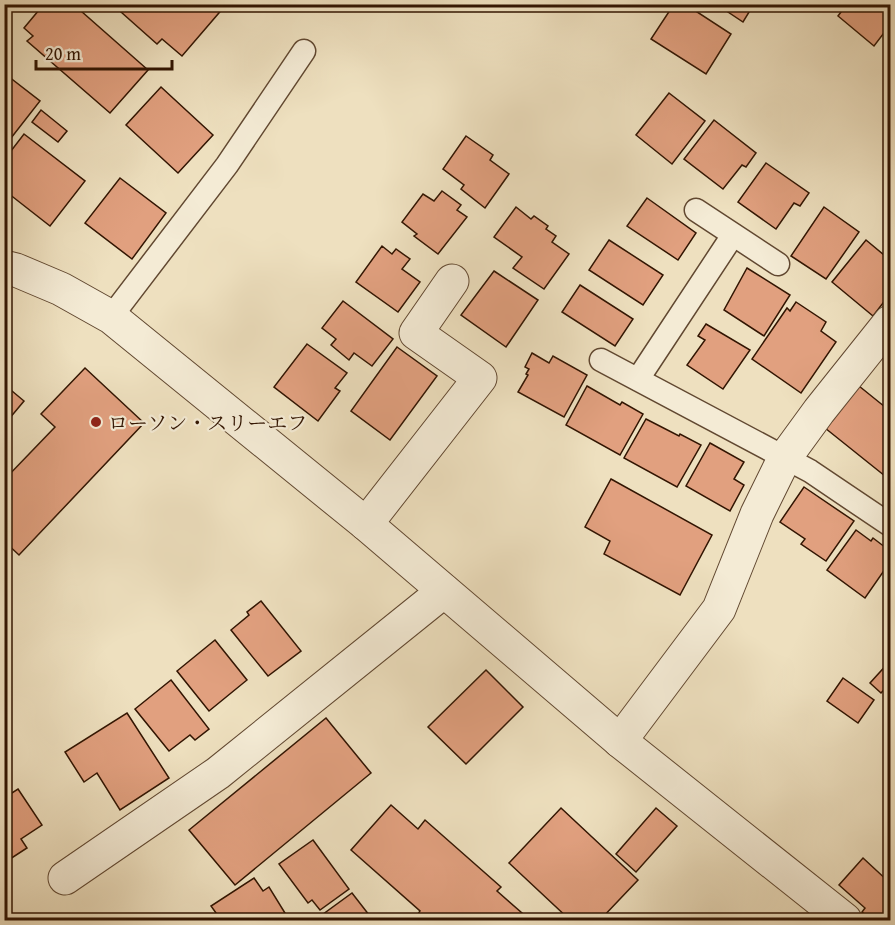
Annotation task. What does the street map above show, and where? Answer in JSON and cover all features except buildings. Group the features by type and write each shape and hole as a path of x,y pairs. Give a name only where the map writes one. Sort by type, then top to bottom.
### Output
{"street":[{"path":"4,267 61,289 111,317 366,524 823,915"},
{"path":"366,524 480,378 416,333 452,281"},
{"path":"620,741 718,609 757,514 784,459 819,411 891,322"},
{"path":"65,878 218,773 444,591"}],"lane":[{"path":"111,317 226,165 304,51"},
{"path":"696,210 778,264"},
{"path":"638,379 734,235"},
{"path":"601,360 810,471 891,525"}],"place":[{"name":"ローソン・スリーエフ","path":"96,422"}]}
